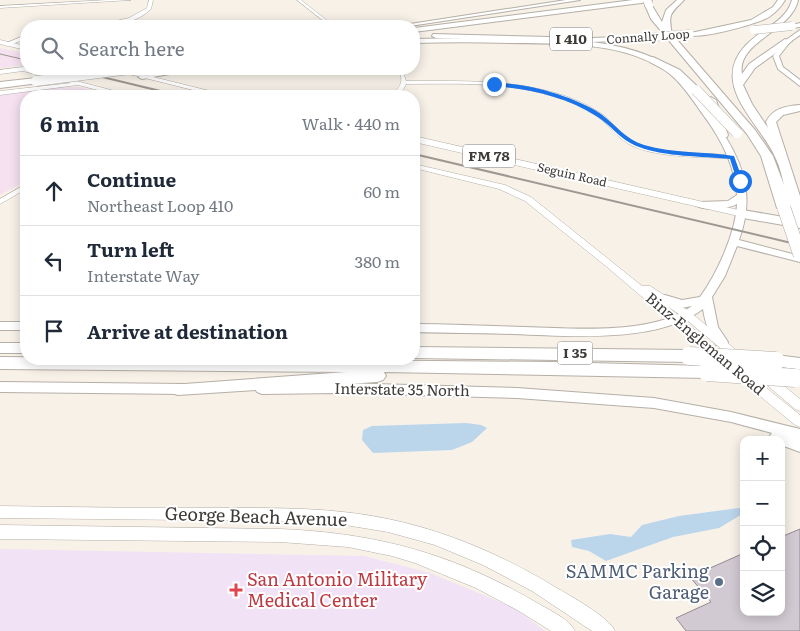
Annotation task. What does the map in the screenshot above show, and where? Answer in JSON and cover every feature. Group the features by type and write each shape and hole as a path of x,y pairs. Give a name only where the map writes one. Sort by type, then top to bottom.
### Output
{"highway":[{"name":"I 410","path":"420,29 598,0"},
{"path":"669,33 666,28 666,15 671,7 680,0"},
{"name":"Connally Loop","path":"420,37 592,40 690,34 735,26 756,20 776,8 782,0"},
{"path":"779,154 744,99 738,86 737,75 740,58 751,44 793,11 795,0"},
{"path":"420,29 648,2 654,17 751,132 767,156 779,188"},
{"path":"690,34 796,26"},
{"path":"425,40 499,37"},
{"path":"738,86 752,66 788,41"},
{"path":"652,60 678,72 737,133 779,188 794,212"},
{"path":"701,72 723,135"},
{"path":"0,80 20,74"},
{"path":"0,85 83,75"},
{"path":"800,108 782,111 772,118 770,122 794,212 800,257"},
{"path":"743,214 800,225"},
{"path":"0,348 20,348"},
{"name":"I 35","path":"420,350 689,356 776,362 798,373"},
{"name":"I 35","path":"0,363 20,363"},
{"name":"I 35","path":"191,365 798,373"},
{"path":"178,389 416,373 669,370"}],"main road":[{"path":"420,23 577,0"},
{"path":"800,32 788,41 776,56 777,62 786,74 800,84"},
{"path":"420,40 559,42 591,45 628,52 665,66 723,135 732,157 743,196 743,214 707,298 699,306 686,314 639,329 614,331 420,328"},
{"path":"4,43 20,47"},
{"path":"134,75 142,77 171,75"},
{"path":"163,77 206,90"},
{"name":"Seguin Road","path":"420,140 700,204"},
{"path":"700,204 730,204 743,196"},
{"name":"FM 78","path":"700,204 743,214"},
{"path":"732,242 800,257"},
{"path":"665,299 683,304 707,298"},
{"path":"707,298 712,327 721,342"},
{"path":"0,326 20,326"},
{"name":"Interstate 35 North","path":"0,387 338,388 517,393 654,403 730,417 800,435"},
{"path":"654,403 786,439 800,446"}],"street":[{"path":"0,7 129,0"},
{"path":"122,20 139,16 149,9 151,0"},
{"path":"299,0 324,20"},
{"path":"4,43 20,39"},
{"path":"0,72 20,73"},
{"path":"35,75 106,90"},
{"path":"400,90 405,82 404,75"},
{"path":"405,82 494,84 528,88 564,98 583,106 602,118 633,144 674,152 732,157"},
{"path":"28,90 83,84"},
{"path":"0,93 20,91"},
{"name":"Binz-Engleman Road","path":"420,167 502,187 528,199 611,265 673,319 800,422"},
{"path":"0,202 20,190"},
{"name":"Binz-Engleman Road","path":"611,265 686,314 800,406"},
{"name":"George Beach Avenue","path":"0,512 312,516 366,521 412,531 458,546 508,568 567,603 606,631"},
{"name":"George Beach Avenue","path":"0,532 305,536 390,549 432,561 468,576 509,597 566,631"}],"shaded area":[{"path":"0,48 20,53 20,66 0,68"},
{"path":"79,87 91,90 42,90"},
{"path":"20,93 20,184 0,195 0,95"},
{"name":"San Antonio Military Medical Center","path":"0,549 364,556 430,573 515,608 545,631 0,631"}],"water":[{"path":"466,423 481,425 487,428 472,442 452,450 373,453 362,440 363,430 372,426"},
{"path":"740,508 740,515 719,528 673,537 606,561 589,551 572,547 571,540 610,534 631,537 642,525 679,516"}],"building":[{"name":"SAMMC Parking Garage","path":"800,529 800,631 686,631 676,618 711,602 690,577 740,555 740,616 785,616 785,535"}],"railway":[{"path":"0,54 20,59"},
{"path":"94,75 156,90"},
{"path":"420,155 800,245"}],"place":[{"name":"SAMMC Parking Garage","path":"719,582"},
{"name":"San Antonio Military Medical Center","path":"236,590"}],"route":[{"path":"494,84 528,88 574,102 599,115 616,132 633,144 674,152 732,157 740,181"}]}
